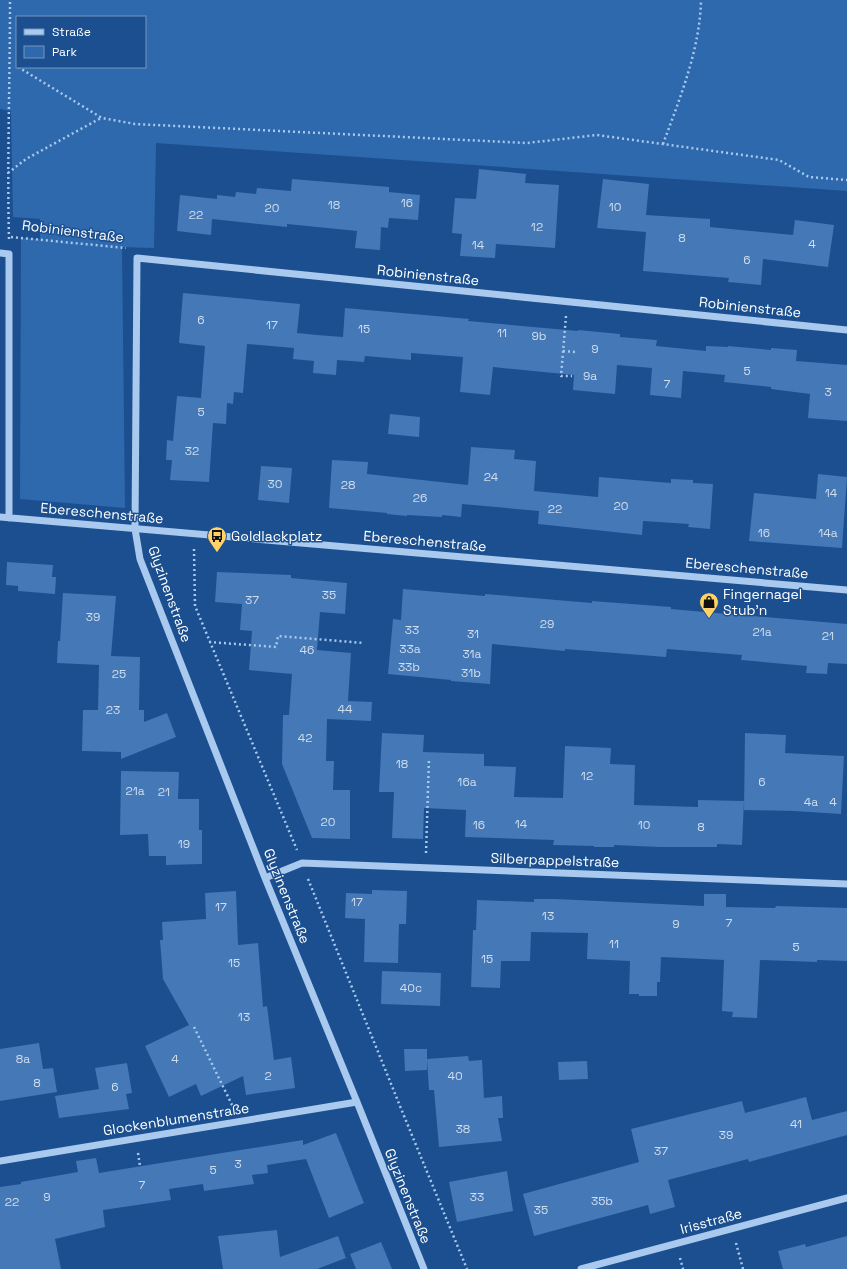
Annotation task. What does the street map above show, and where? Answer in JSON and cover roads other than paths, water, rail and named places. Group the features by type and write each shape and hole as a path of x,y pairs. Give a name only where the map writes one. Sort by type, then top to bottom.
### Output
{"street":[{"path":"0,253 9,254 9,518"},
{"name":"Robinienstraße","path":"135,529 137,258 847,330"},
{"name":"Ebereschenstraße","path":"0,517 847,590"},
{"name":"Glyzinenstraße","path":"135,529 140,559 265,878 424,1269"},
{"name":"Silberpappelstraße","path":"265,878 302,863 847,884"},
{"name":"Glockenblumenstraße","path":"0,1161 357,1102"},
{"name":"Irisstraße","path":"581,1269 847,1198"}],"place":[{"name":"Goldlackplatz","path":"217,553"},
{"name":"Fingernagel Stub'n","path":"709,619"}]}
